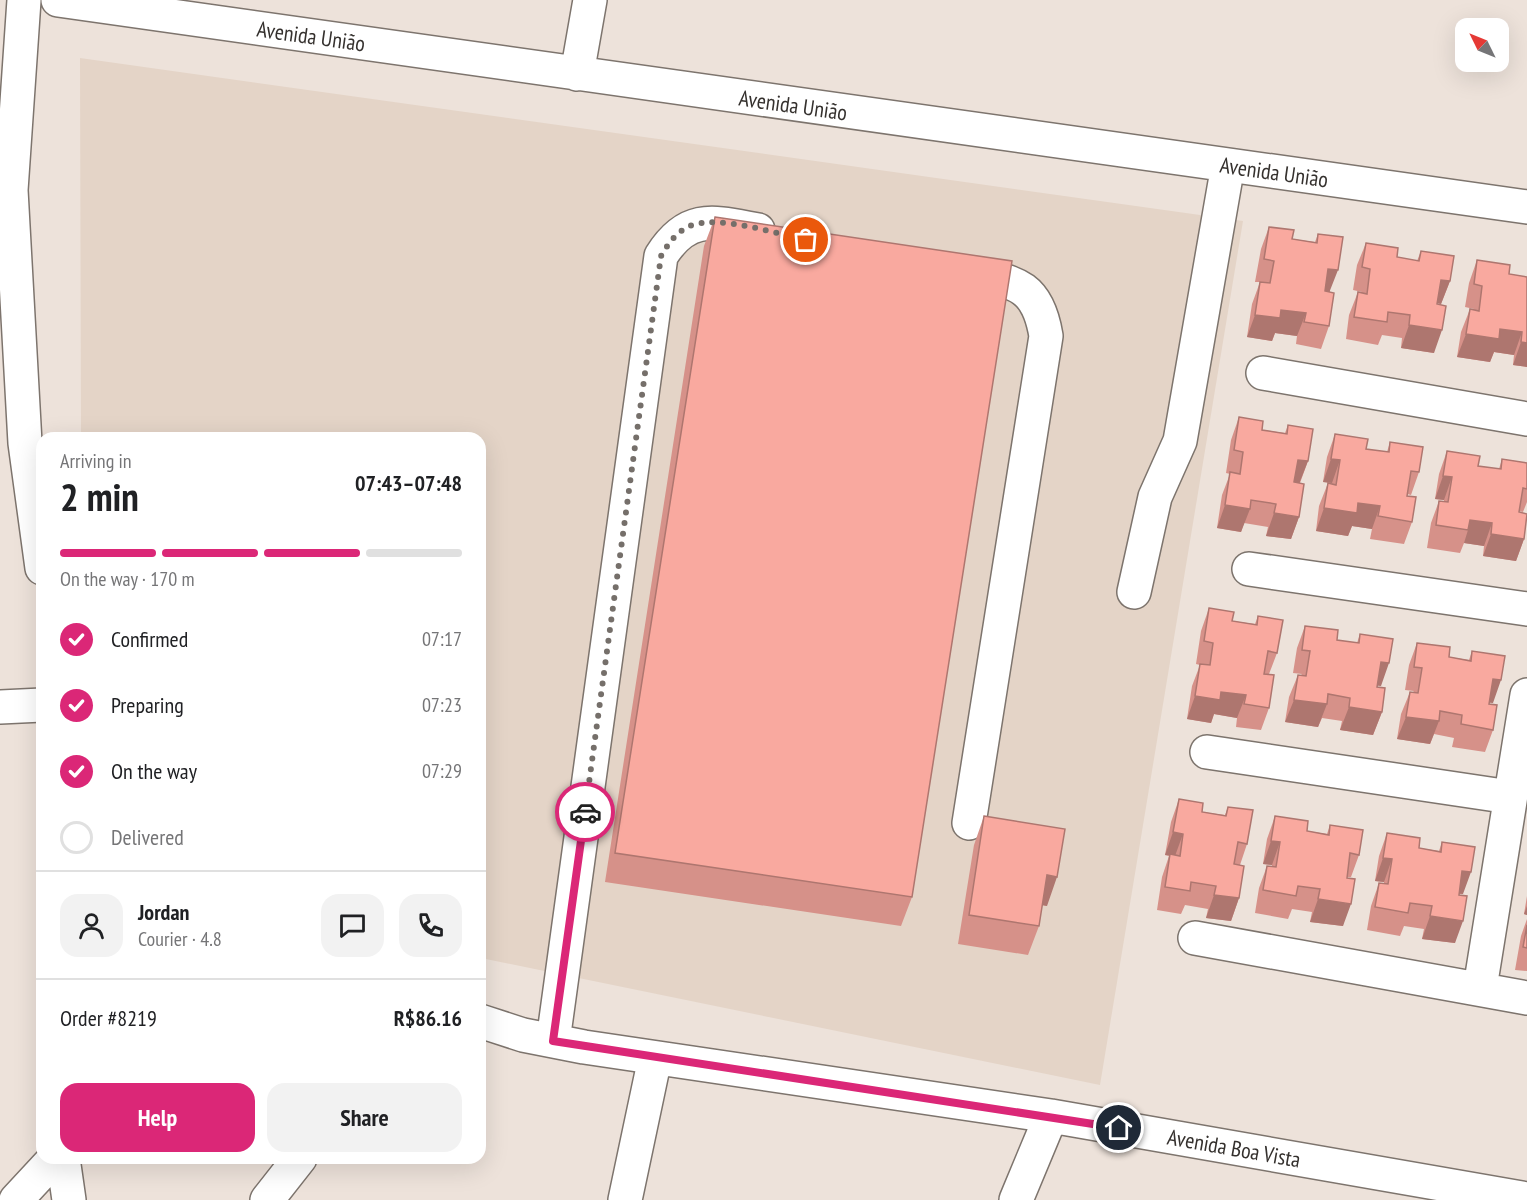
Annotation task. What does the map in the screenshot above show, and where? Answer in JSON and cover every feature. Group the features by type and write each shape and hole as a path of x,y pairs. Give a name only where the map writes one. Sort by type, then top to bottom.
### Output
{"street":[{"path":"24,0 5,190 12,444 36,543"},
{"name":"Avenida União","path":"58,0 222,12 577,74 1527,207"},
{"path":"577,74 590,0"},
{"path":"1134,592 1155,497 1180,441 1228,165"},
{"path":"553,1041 661,256 672,239 690,226 706,223 714,222 783,236"},
{"path":"934,266 1015,282 1030,293 1035,300 1042,314 1046,336 969,823"},
{"path":"1263,373 1527,419"},
{"path":"1249,569 1527,609"},
{"path":"1480,988 1527,695"},
{"path":"0,707 36,705"},
{"path":"1207,752 1510,797"},
{"path":"1196,938 1527,998"},
{"name":"Avenida Boa Vista","path":"486,1023 523,1035 553,1041 1051,1116 1527,1199"},
{"path":"625,1200 655,1058"},
{"path":"1016,1200 1051,1116"},
{"path":"16,1200 49,1164"},
{"path":"64,1164 69,1200"},
{"path":"267,1200 295,1164"}],"shaded area":[{"path":"80,58 1243,221 1100,1085 486,959 486,432 81,432"}],"building":[{"path":"715,217 1012,261 912,897 615,853"},
{"path":"1269,227 1294,230 1292,239 1317,243 1318,234 1343,237 1338,270 1328,269 1325,291 1334,293 1329,326 1304,322 1306,313 1281,310 1280,318 1255,315 1260,282 1270,283 1274,261 1264,259"},
{"path":"1366,243 1398,248 1397,257 1419,261 1421,251 1454,256 1450,281 1441,280 1437,304 1446,306 1442,330 1409,325 1410,315 1388,312 1387,322 1354,317 1358,292 1367,294 1370,269 1362,267"},
{"path":"1477,260 1510,265 1509,274 1527,277 1527,343 1521,342 1522,332 1500,329 1499,339 1466,334 1470,309 1479,311 1482,286 1474,284"},
{"path":"1239,417 1263,421 1262,430 1287,434 1288,425 1313,429 1308,461 1298,460 1294,482 1304,484 1299,517 1274,513 1276,504 1251,500 1250,509 1225,505 1230,472 1240,474 1243,452 1234,450"},
{"path":"1335,434 1368,439 1366,449 1389,452 1390,442 1423,447 1419,472 1411,471 1407,496 1416,497 1412,522 1378,516 1380,506 1358,503 1357,513 1324,508 1328,483 1336,485 1340,460 1331,459"},
{"path":"1447,451 1480,456 1478,466 1501,469 1502,459 1527,463 1527,489 1523,488 1519,512 1527,514 1524,539 1491,534 1492,523 1470,520 1468,530 1436,525 1439,501 1448,502 1452,477 1443,476"},
{"path":"1209,608 1234,612 1232,621 1257,625 1258,616 1283,620 1277,653 1268,651 1264,674 1274,675 1269,708 1244,704 1246,695 1221,692 1220,700 1195,696 1200,664 1210,665 1213,643 1204,641"},
{"path":"1305,626 1338,630 1337,640 1359,643 1360,634 1393,639 1389,663 1381,662 1377,687 1385,688 1382,712 1349,707 1350,698 1328,694 1327,704 1294,700 1298,675 1306,676 1310,651 1302,650"},
{"path":"1417,643 1450,647 1449,657 1471,661 1472,651 1505,656 1501,680 1493,679 1489,704 1497,705 1493,730 1461,724 1462,715 1440,711 1439,721 1406,717 1410,692 1418,693 1422,668 1414,667"},
{"path":"1179,799 1203,803 1202,812 1226,816 1228,807 1253,810 1247,844 1238,842 1234,864 1244,866 1239,898 1214,895 1216,886 1191,882 1190,891 1165,887 1170,854 1180,856 1183,834 1173,832"},
{"path":"984,816 1065,829 1057,877 1047,875 1039,926 969,915"},
{"path":"1275,816 1308,821 1307,831 1329,835 1330,825 1363,830 1359,855 1350,853 1347,878 1355,879 1351,904 1318,899 1320,889 1298,886 1296,896 1263,890 1267,866 1276,867 1280,842 1271,841"},
{"path":"1387,833 1420,838 1419,848 1441,852 1442,842 1475,847 1471,872 1462,871 1459,895 1467,896 1463,921 1430,916 1432,906 1410,903 1408,913 1375,907 1379,883 1388,884 1392,859 1383,858"},
{"path":"1527,925 1527,948 1523,947"}],"way so far":[{"path":"585,812 661,256 672,239 690,226 714,222 806,240"}],"route":[{"path":"585,812 553,1041 1119,1128"}]}
